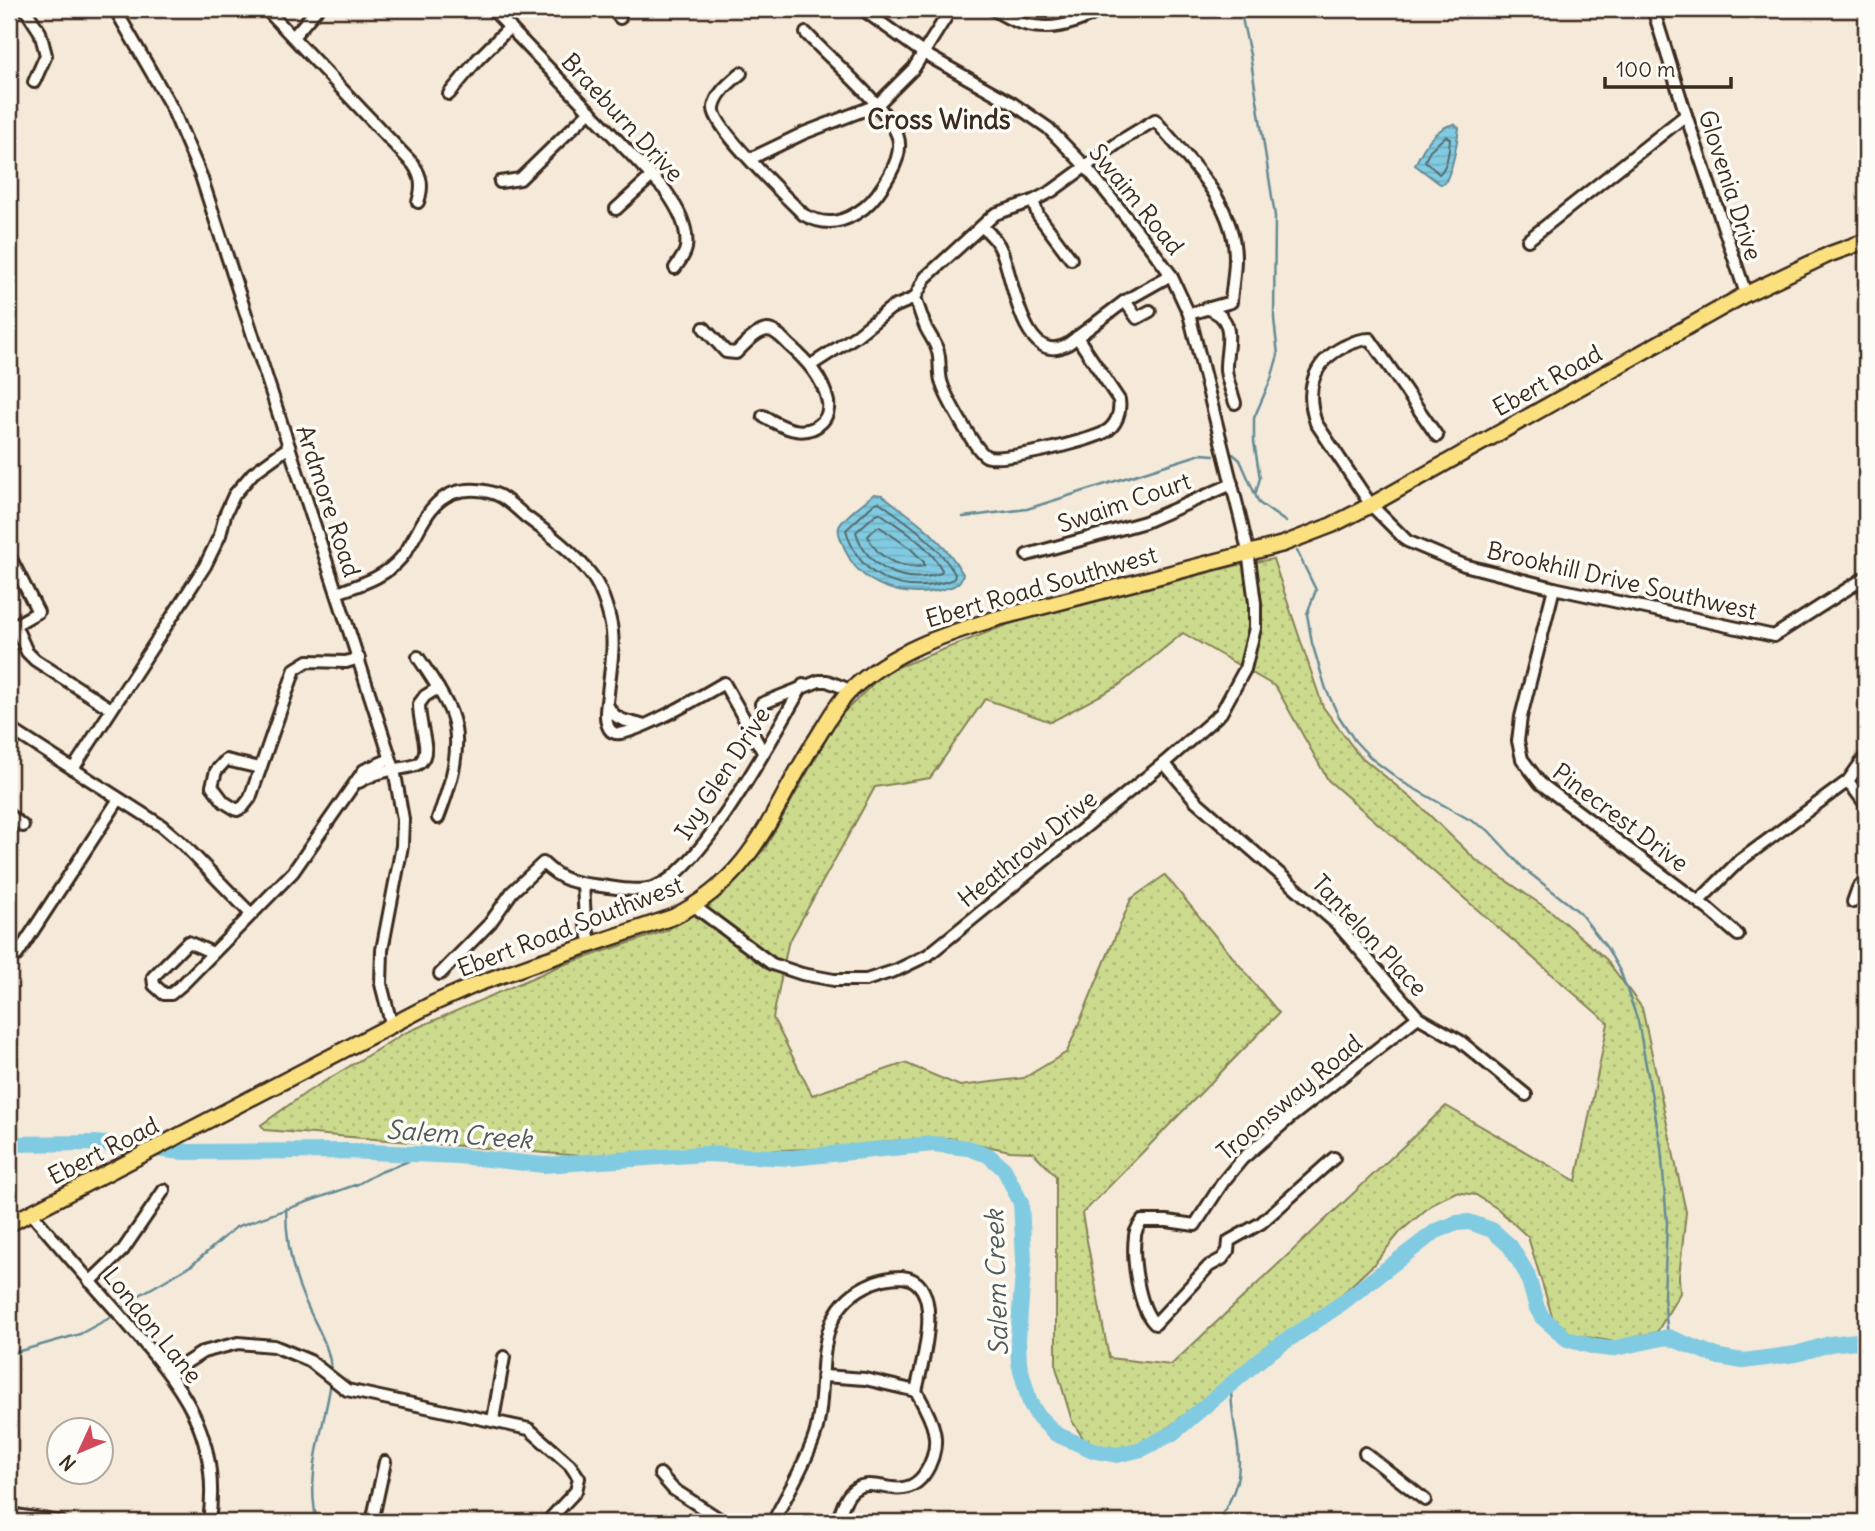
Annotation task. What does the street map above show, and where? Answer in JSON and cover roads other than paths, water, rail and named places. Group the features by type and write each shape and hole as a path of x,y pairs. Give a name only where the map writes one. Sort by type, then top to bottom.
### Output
{"main road":[{"name":"Ebert Road","path":"1248,551 1283,544 1332,525 1745,295 1830,254 1866,241"},
{"name":"Ebert Road Southwest","path":"181,1136 434,1003 477,984 673,917 694,906 728,880 748,857 810,748 850,690 904,652 954,631 1242,555 1248,551"},
{"name":"Ebert Road","path":"9,1224 181,1136"}],"street":[{"path":"25,9 40,32 46,55 34,82"},
{"name":"Ardmore Road","path":"115,9 172,108 201,176 392,764 403,819 402,846 382,950 381,984 391,1027"},
{"path":"266,9 418,171 422,189 418,202"},
{"path":"293,37 317,9"},
{"name":"Braeburn Drive","path":"492,9 652,176 677,207 685,231 686,251 675,268"},
{"path":"612,9 620,18"},
{"name":"Swaim Road","path":"862,9 923,53 1012,103 1048,128 1086,167 1171,275 1189,314 1248,551"},
{"path":"750,159 804,133 877,105 915,68 951,9"},
{"path":"993,9 1016,22 1034,27 1070,25 1102,9"},
{"name":"Glovenia Drive","path":"1653,9 1745,295"},
{"path":"449,94 478,59 510,27"},
{"path":"741,73 717,97 714,109 716,118 793,205 811,218 818,222 834,223 854,215 873,201 893,169 900,141 891,120 806,33"},
{"path":"500,182 520,179 590,111"},
{"path":"1528,240 1686,116"},
{"path":"811,365 856,336 891,308 915,298 925,278 995,214 1033,201 1052,191 1122,140 1155,120 1213,190 1232,229 1235,258 1231,302 1189,314"},
{"path":"616,209 652,176"},
{"path":"1033,201 1038,215 1071,259"},
{"path":"982,227 1002,249 1023,318 1037,341 1050,349 1058,349 1125,301 1171,275"},
{"path":"915,298 926,329 939,353 943,387 968,434 979,450 988,457 1007,458 1071,443 1104,433 1117,419 1119,400 1077,337"},
{"path":"1125,301 1136,318 1150,311"},
{"path":"1206,308 1214,310 1226,323 1230,338 1226,371 1235,403"},
{"path":"704,328 726,352 736,353 766,330 776,332 811,365 828,401 828,412 823,421 812,429 799,432 782,427 763,416"},
{"name":"Brookhill Drive Southwest","path":"1437,436 1370,339 1351,343 1331,353 1317,367 1311,384 1311,409 1316,423 1371,505 1407,541 1464,565 1554,588 1774,636 1866,577"},
{"path":"73,769 205,566 220,535 234,495 253,474 289,447"},
{"name":"Swaim Court","path":"1027,555 1145,522 1232,484"},
{"path":"337,593 388,571 402,556 424,518 437,503 452,493 472,489 486,491 499,496 557,540 590,572 600,589 611,623 613,643 607,704 611,711 620,719 641,724 659,720 724,683 763,752"},
{"name":"Heathrow Drive","path":"694,906 772,964 802,974 834,980 866,980 897,970 928,954 1164,763 1221,713 1245,669 1255,628 1255,603 1248,551"},
{"path":"9,555 38,612 15,625 27,652 111,709"},
{"name":"Pinecrest Drive","path":"1554,588 1521,717 1518,740 1522,759 1540,783 1699,901 1738,935"},
{"path":"418,657 451,713 456,731 453,770 438,818"},
{"path":"260,768 226,760 216,771 212,786 224,802 237,810 243,807 250,798 295,669 308,661 346,662 359,658"},
{"path":"803,685 827,681 850,690"},
{"name":"Ivy Glen Drive","path":"761,704 803,685"},
{"name":"Ivy Glen Drive","path":"440,974 490,923 512,892 543,863 562,878 583,884 646,890 668,880 705,844 803,685"},
{"path":"213,953 188,942 153,977 154,985 164,994 171,995 213,953 293,872 357,782 392,764 410,769 421,762 425,754 425,744 419,704 425,696 438,688"},
{"path":"9,728 162,826 251,914"},
{"path":"1699,901 1748,854 1848,780 1865,757"},
{"name":"Tantelon Place","path":"1164,763 1196,801 1337,924 1418,1017 1460,1041 1526,1095"},
{"path":"1848,780 1866,806"},
{"path":"17,955 119,799"},
{"path":"9,815 23,825"},
{"path":"1853,902 1858,887 1866,880"},
{"path":"583,884 585,921 591,944"},
{"name":"Troonsway Road","path":"1334,1158 1261,1223 1229,1241 1228,1251 1222,1259 1209,1266 1155,1324 1148,1317 1135,1270 1135,1232 1142,1221 1167,1221 1195,1226 1223,1182 1242,1159 1418,1017"},
{"path":"90,1282 123,1250 164,1190"},
{"name":"London Lane","path":"31,1213 170,1373 191,1406 207,1449 212,1487 209,1522"},
{"path":"774,1522 815,1435 824,1376 826,1338 833,1316 853,1293 881,1279 911,1279 922,1290 929,1320 916,1391 927,1411 935,1437 931,1460 925,1474 907,1488 877,1485 856,1488 849,1495 837,1522"},
{"path":"170,1373 203,1352 237,1343 274,1346 310,1361 347,1390 529,1429 570,1465 579,1478 576,1491 547,1522"},
{"path":"493,1420 504,1357"},
{"path":"824,1376 865,1379 916,1391"},
{"path":"1365,1453 1424,1500"},
{"path":"372,1522 385,1462"},
{"path":"660,1474 673,1489 724,1522"},
{"path":"9,1514 61,1522"}],"water":[{"path":"1454,124 1459,128 1451,169 1445,183 1440,184 1415,165 1435,134"},
{"path":"874,494 882,495 917,521 946,549 963,574 958,583 929,592 914,593 885,587 861,572 844,547 839,527 849,514"}],"waterway":[{"path":"1240,9 1250,55 1275,216 1274,319 1278,355 1254,418 1254,442 1260,478 1256,492"},
{"path":"963,517 1027,509 1201,454 1214,455"},
{"path":"1233,454 1240,460 1259,503 1286,522"},
{"path":"1297,551 1316,590 1307,614 1312,643 1326,689 1338,715 1355,741 1372,759 1404,783 1488,830 1523,868 1579,912 1607,948 1621,973 1638,1021 1661,1147 1667,1223 1664,1297 1668,1337"},
{"name":"Salem Creek","path":"9,1144 95,1143 183,1152 348,1151 458,1156 544,1165 705,1154 791,1158 933,1144 968,1148 988,1155 1004,1169 1021,1203 1024,1259 1018,1339 1019,1363 1030,1403 1038,1416 1056,1434 1095,1451 1117,1455 1142,1449 1173,1433 1268,1353 1338,1306 1436,1231 1457,1223 1469,1222 1492,1230 1510,1246 1527,1274 1542,1317 1567,1339 1611,1349 1668,1337 1719,1357 1743,1361 1796,1354 1830,1344 1866,1340"},
{"path":"120,1311 138,1296 192,1265 236,1227 358,1184 424,1155"},
{"path":"286,1208 287,1233 294,1270 326,1346 331,1372"},
{"path":"9,1354 80,1334 115,1315"},
{"path":"317,1522 314,1469 331,1382"},
{"path":"1217,1522 1229,1502 1239,1469 1231,1384"}],"district":[{"name":"Cross Winds","path":"939,119"}]}
